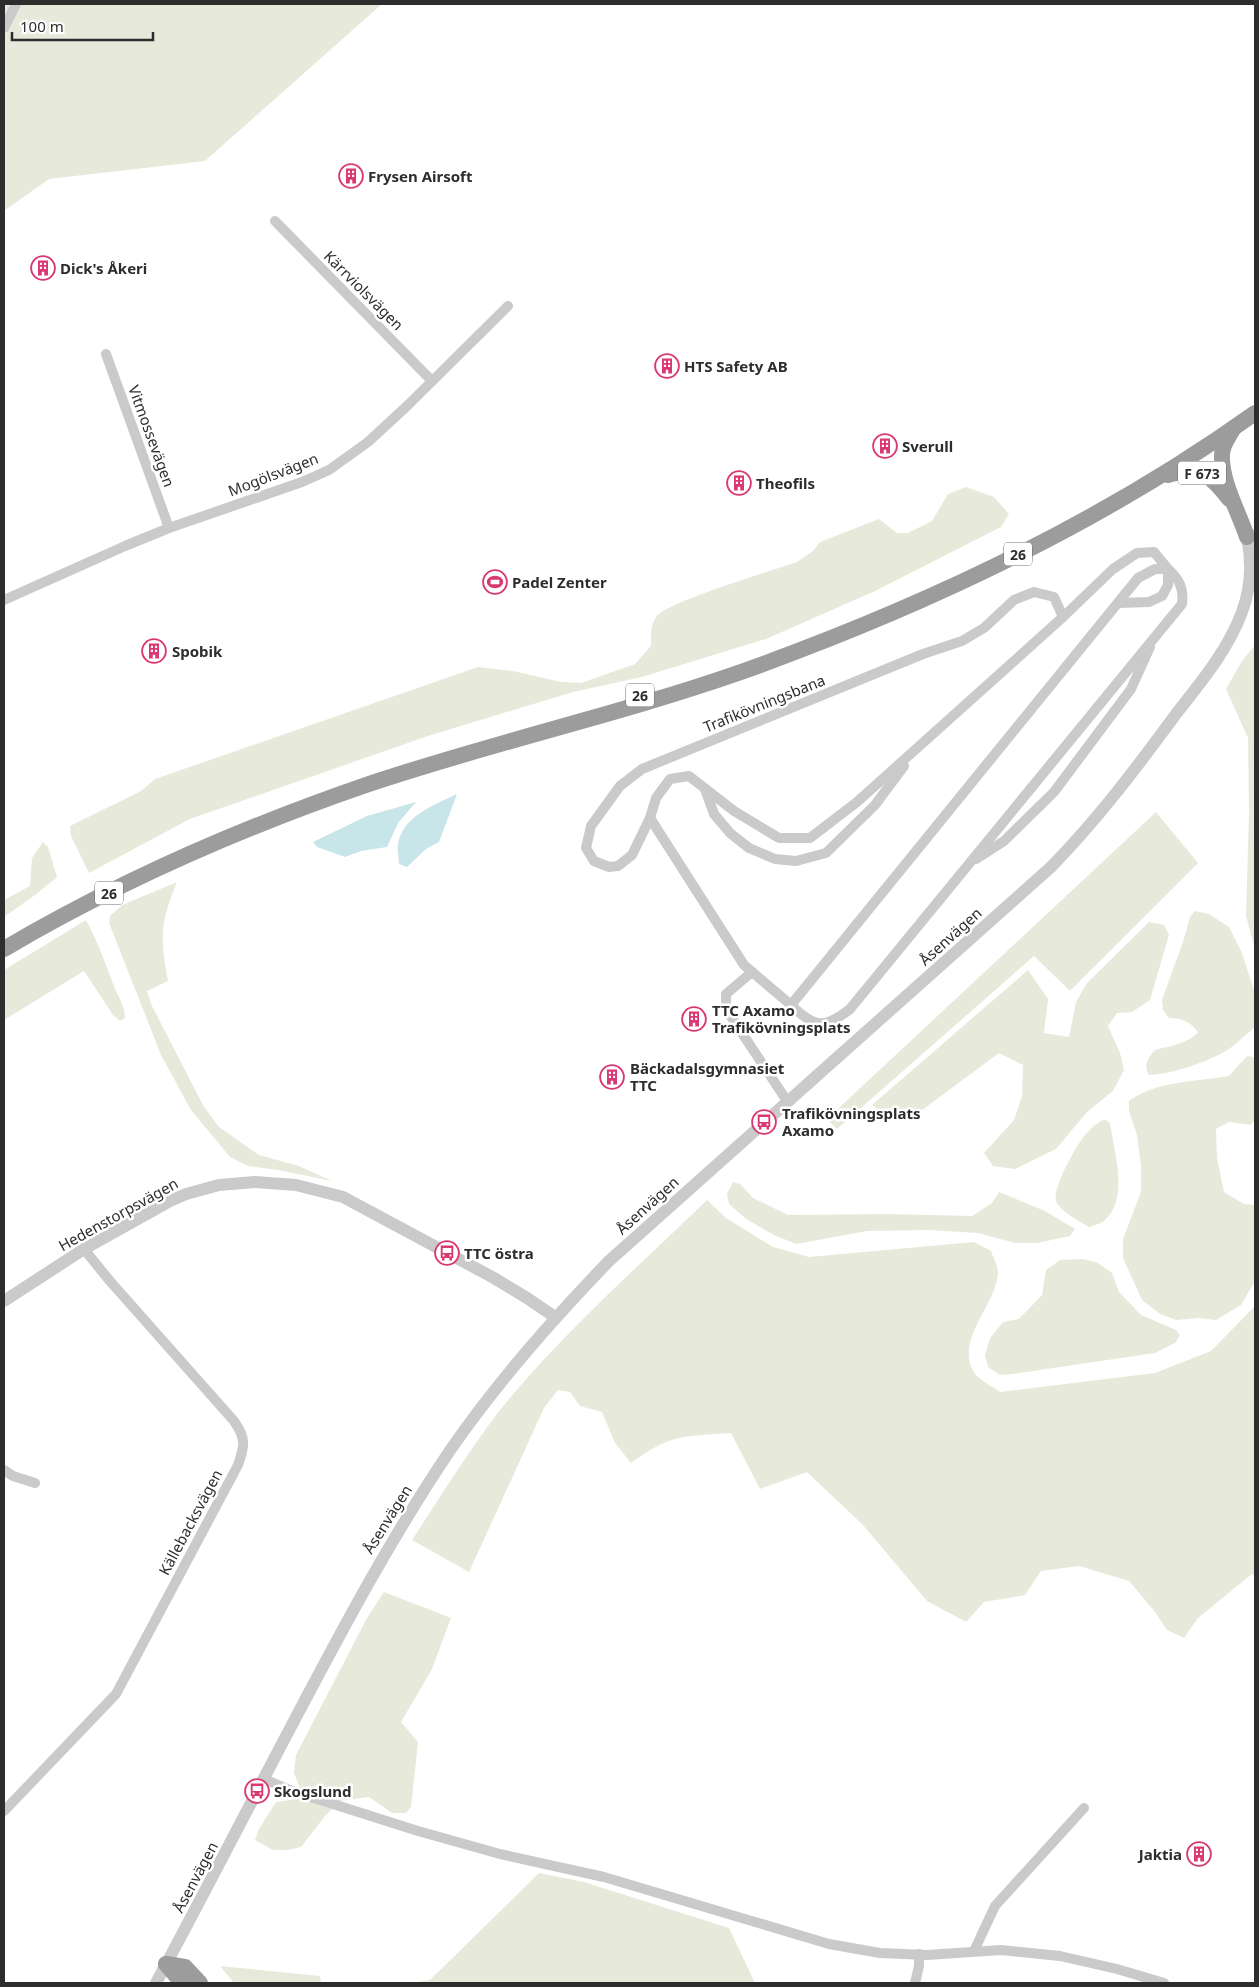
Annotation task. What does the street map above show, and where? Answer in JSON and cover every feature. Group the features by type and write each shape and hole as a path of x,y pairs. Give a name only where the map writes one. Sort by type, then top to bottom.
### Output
{"highway":[{"name":"26","path":"4,939 76,899 152,862 305,799 424,757 737,666 832,630 926,590 1025,542 1102,500 1150,472 1255,404"},
{"name":"26","path":"4,949 72,911 157,870 216,843 304,808 426,766 740,672 834,637 930,596 1028,549 1154,479 1255,413"},
{"name":"F 673","path":"1233,429 1226,440 1222,457 1235,506"},
{"name":"F 673","path":"1154,479 1185,470 1202,473 1216,482 1235,506 1251,536"},
{"path":"166,1964 178,1978 190,1983"},
{"path":"166,1964 185,1967 200,1983"}],"street":[{"path":"4,28 16,4"},
{"name":"Kärrviolsvägen","path":"275,221 432,381"},
{"name":"Mogölsvägen","path":"4,600 169,528 302,482 329,470 368,442 508,306"},
{"name":"Vitmossevägen","path":"106,354 169,528"},
{"name":"Åsenvägen","path":"156,1983 370,1579 412,1508 452,1448 495,1390 555,1317 609,1261 1052,867 1104,809 1228,643 1243,610 1248,591 1251,536"},
{"name":"Trafikövningsbana","path":"650,818 744,965 805,1018 820,1024 836,1021 850,1009 1182,604 1183,593 1178,579 1154,552 1137,553 1113,569 1063,617 857,802 810,838 779,838 734,811 689,776 670,779 656,798 650,818 632,855 618,866 609,866 594,861 586,848 590,826 620,786 642,769 923,654 962,641 984,628 1014,600 1034,592 1054,597 1063,617"},
{"path":"791,1005 1138,578 1155,569 1168,569 1168,585 1162,596 1149,602 1119,603"},
{"name":"Trafikövningsbana","path":"969,863 1004,841 1054,792 1131,689 1157,633"},
{"name":"Trafikövningsbana","path":"705,788 714,814 730,833 749,848 775,859 796,861 826,853 875,805 918,747"},
{"path":"752,972 726,994 726,1008 787,1101"},
{"name":"Hedenstorpsvägen","path":"4,1301 84,1249 156,1208 197,1191 219,1185 255,1182 296,1185 343,1196 494,1278 555,1317"},
{"name":"Källebacksvägen","path":"4,1812 116,1694 238,1465 244,1447 241,1431 234,1420 109,1280 84,1249"},
{"path":"4,1470 13,1476 35,1483"},
{"path":"264,1779 292,1791 418,1831 500,1854 604,1877 829,1944 880,1953 919,1954 1001,1950 1060,1956 1164,1983"},
{"path":"974,1951 995,1906 1084,1808"},
{"path":"915,1983 919,1966 919,1954"}],"shaded area":[{"path":"4,4 382,4 205,161 49,179 4,211"},
{"path":"966,487 994,497 1009,514 1001,527 875,591 766,639 642,677 573,692 428,736 190,819 89,873 71,836 70,826 141,791 155,779 478,667 513,671 561,682 581,683 635,664 651,646 653,623 657,616 665,610 700,595 797,562 813,551 820,542 879,519 897,533 908,533 932,521 948,494"},
{"path":"1255,645 1255,949 1246,916 1249,812 1248,738 1226,689 1242,661"},
{"path":"1156,812 1198,863 1070,991 1034,956 837,1129 827,1119"},
{"path":"43,842 48,847 57,877 4,917 4,900 30,886 32,858"},
{"path":"177,882 167,909 163,930 168,981 147,991 152,1006 204,1107 219,1127 259,1155 299,1166 332,1181 248,1166 230,1157 191,1110 161,1055 109,923 110,916 122,905"},
{"path":"1195,911 1209,914 1229,927 1242,953 1255,993 1255,1027 1232,1047 1216,1056 1177,1070 1149,1075 1146,1068 1147,1062 1155,1050 1184,1042 1198,1032 1185,1021 1169,1018 1163,1010 1162,1000 1190,917"},
{"path":"86,920 122,1004 125,1018 120,1021 113,1015 84,971 4,1020 4,970"},
{"path":"1149,922 1164,925 1169,935 1150,1000 1132,1012 1117,1013 1108,1026 1120,1053 1124,1070 1113,1091 1087,1112 1056,1149 1015,1169 993,1166 984,1153 1014,1120 1022,1096 1023,1065 999,1053 914,1116 886,1114 872,1105 1028,970 1048,999 1044,1033 1069,1037 1076,1002 1087,983"},
{"path":"1247,1056 1253,1057 1255,1062 1255,1120 1250,1125 1229,1122 1216,1129 1217,1158 1224,1192 1244,1204 1255,1205 1255,1281 1241,1305 1216,1320 1199,1318 1176,1320 1160,1314 1142,1300 1123,1258 1123,1239 1141,1192 1141,1166 1137,1135 1129,1111 1129,1101 1140,1094 1165,1085 1229,1076"},
{"path":"1104,1119 1110,1123 1117,1161 1118,1188 1112,1211 1104,1221 1089,1227 1062,1209 1056,1201 1056,1195 1066,1166 1082,1139"},
{"path":"733,1182 740,1184 753,1198 788,1215 887,1214 972,1216 992,1203 999,1192 1045,1211 1075,1229 1070,1236 1037,1243 1015,1243 978,1233 928,1230 867,1231 796,1244 774,1235 746,1219 729,1204 727,1194"},
{"path":"707,1200 726,1218 773,1247 809,1257 974,1242 991,1251 998,1273 996,1285 972,1336 969,1349 970,1362 975,1374 1000,1392 1155,1373 1211,1351 1255,1306 1255,1577 1252,1574 1198,1618 1184,1638 1167,1630 1155,1612 1129,1581 1079,1566 1041,1571 1025,1595 984,1602 966,1622 927,1601 863,1525 807,1472 760,1489 731,1433 678,1438 657,1446 631,1463 615,1443 602,1412 580,1406 570,1392 558,1390 544,1408 469,1572 412,1540 474,1446 514,1393 584,1318"},
{"path":"1083,1259 1098,1263 1112,1273 1119,1292 1141,1315 1176,1330 1180,1335 1175,1343 1155,1353 1013,1374 1000,1375 988,1367 985,1355 990,1338 1003,1322 1019,1319 1042,1295 1046,1270 1060,1260"},
{"path":"384,1592 451,1618 432,1669 401,1722 418,1742 411,1807 406,1813 392,1813 369,1797 340,1801 325,1816 301,1847 288,1850 273,1850 255,1840 259,1829 276,1802 290,1800 301,1791 294,1773 296,1755 367,1618"},
{"path":"539,1873 584,1882 729,1928 755,1983 410,1983 430,1980"},
{"path":"220,1966 320,1976 321,1983 234,1983"}],"water":[{"path":"457,794 439,842 426,849 407,867 399,864 398,844 406,826 421,813"},
{"path":"416,802 398,823 387,847 361,851 345,857 317,847 313,842 367,816"}],"place":[{"name":"Frysen Airsoft","path":"351,176"},
{"name":"Dick's Åkeri","path":"43,268"},
{"name":"HTS Safety AB","path":"667,366"},
{"name":"Sverull","path":"885,446"},
{"name":"Theofils","path":"739,483"},
{"name":"Padel Zenter","path":"495,582"},
{"name":"Spobik","path":"154,651"},
{"name":"TTC Axamo Trafikövningsplats","path":"694,1019"},
{"name":"Bäckadalsgymnasiet TTC","path":"612,1077"},
{"name":"Trafikövningsplats Axamo","path":"764,1122"},
{"name":"TTC östra","path":"447,1253"},
{"name":"Skogslund","path":"257,1791"},
{"name":"Jaktia","path":"1199,1854"}]}
